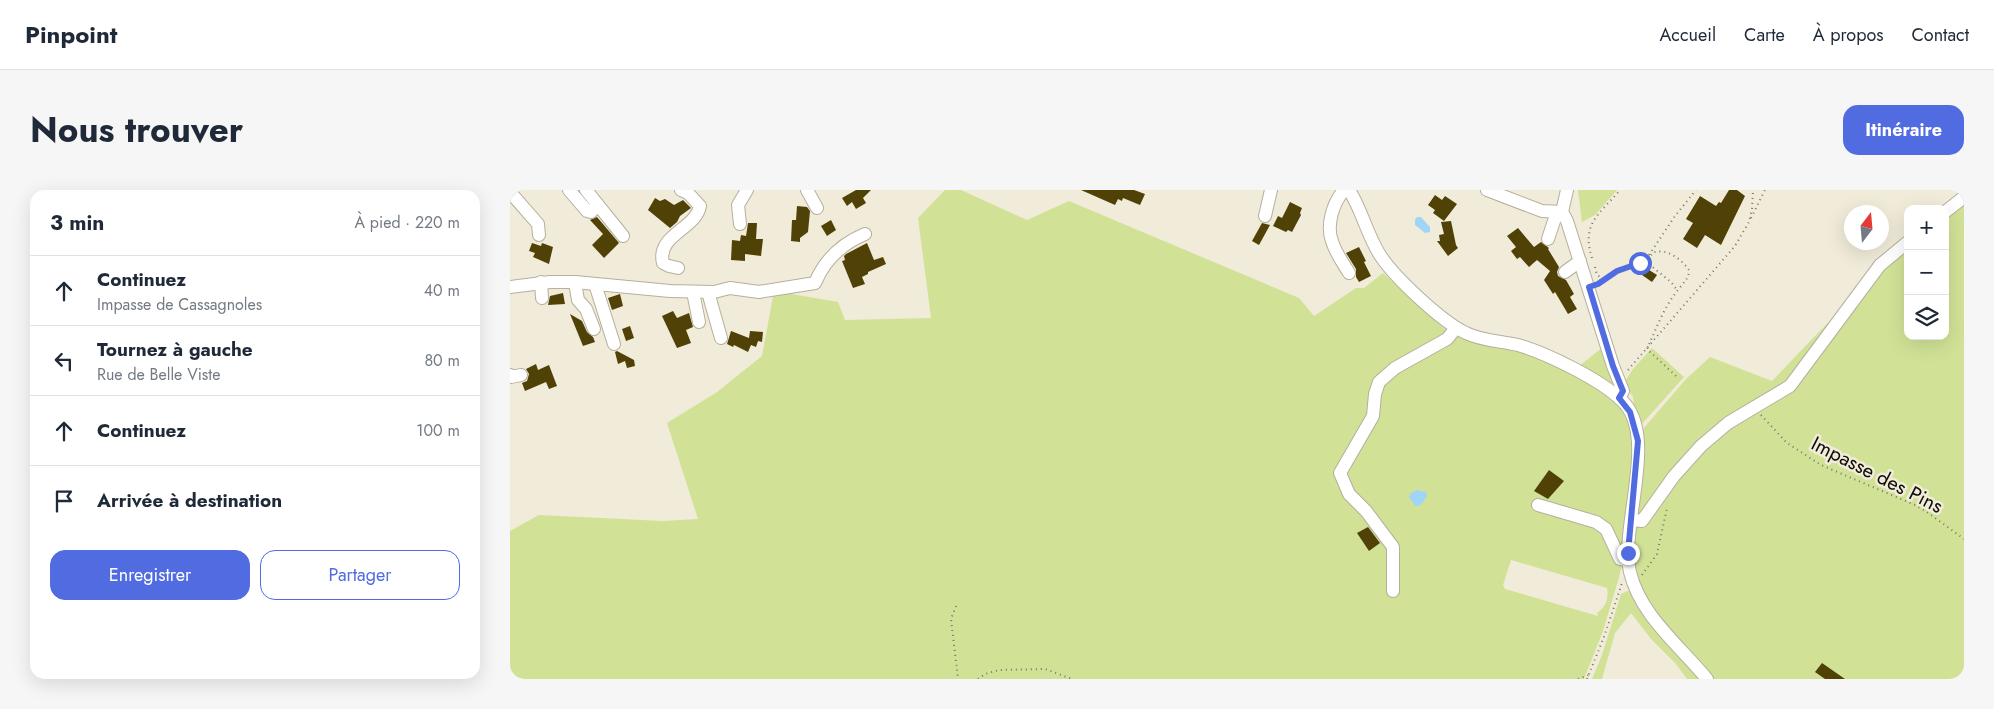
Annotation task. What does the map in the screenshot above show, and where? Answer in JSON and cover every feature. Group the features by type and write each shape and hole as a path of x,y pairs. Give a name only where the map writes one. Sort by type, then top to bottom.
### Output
{"street":[{"path":"569,190 588,211 591,212 596,207 596,204"},
{"path":"586,190 622,236"},
{"path":"678,268 663,263 662,249 670,238 699,213 700,206 688,193 681,190"},
{"path":"740,224 738,205 747,190"},
{"path":"807,190 817,208"},
{"path":"1266,216 1271,190"},
{"path":"1344,190 1335,203 1330,227 1331,241 1348,272"},
{"path":"1349,190 1379,254 1388,266 1402,282 1456,328 1477,337 1516,345 1548,355 1571,367 1619,398 1630,412 1638,441 1629,561 1632,577 1648,610 1707,679"},
{"path":"1487,190 1542,211 1560,212 1567,220 1623,391 1619,398"},
{"path":"1548,239 1567,190"},
{"path":"510,192 538,224 539,234"},
{"path":"1949,209 1964,197"},
{"path":"510,287 541,282 575,282 693,292 708,292 730,288 759,292 796,287 815,283 831,256 848,241 865,234"},
{"path":"1632,520 1642,521 1674,476 1701,446 1728,423 1790,386 1880,265 1904,245"},
{"path":"1564,272 1580,261"},
{"path":"541,282 542,298"},
{"path":"575,282 577,305 586,309 594,329"},
{"path":"594,284 614,344"},
{"path":"693,292 698,322"},
{"path":"708,292 721,338"},
{"path":"1393,591 1393,547 1366,511 1350,494 1340,473 1373,416 1375,394 1379,382 1396,368 1447,339 1456,328"},
{"path":"1538,505 1596,522 1606,529 1620,559 1629,561"}],"path":[{"path":"1605,280 1597,275 1587,243 1588,229 1620,190"},
{"path":"1677,290 1671,282 1650,265 1649,260 1675,216 1696,190"},
{"path":"1749,222 1753,190"},
{"path":"1617,376 1630,369 1735,246 1765,190"},
{"path":"1589,287 1605,280 1617,271 1645,261 1652,253 1657,251 1668,253 1684,263 1689,270 1689,276 1677,290 1646,349"},
{"path":"1646,349 1676,376"},
{"name":"Impasse des Pins","path":"1757,412 1787,442 1803,454 1821,465 1915,505 1964,539"},
{"path":"1587,679 1604,638 1621,584 1632,577 1642,575 1657,554 1668,502"},
{"path":"956,606 952,619 957,678 961,679"},
{"path":"978,679 985,674 999,670 1046,669 1072,679"},
{"path":"1578,679 1589,675"}],"green space":[{"path":"945,190 961,190 1027,220 1069,201 1299,298 1314,316 1356,288 1364,288 1383,273 1446,330 1519,350 1572,372 1620,407 1629,424 1634,451 1625,552 1603,631 1584,679 510,679 510,531 539,515 662,521 698,519 667,423 717,392 762,356 774,291 838,302 845,320 931,318 918,218","holes":["1511,560 1607,588 1606,602 1597,613 1598,616 1505,589 1503,585"]},
{"path":"1578,190 1617,190 1595,215 1582,222"},
{"path":"1964,202 1964,679 1713,679 1672,633 1645,597 1632,563 1643,429 1686,379 1710,357 1772,381 1855,296 1904,252 1904,340 1949,340 1949,214"},
{"path":"1602,348 1613,381 1611,384 1579,366"},
{"path":"1652,348 1684,377 1641,425 1634,406 1633,397 1624,383 1633,369"},
{"path":"1630,590 1701,679 1687,679 1676,664 1651,639 1631,613 1615,633 1602,679 1592,679 1602,655 1621,594"}],"water":[{"path":"1417,217 1421,217 1430,227 1430,232 1425,233 1415,225"},
{"path":"1417,490 1426,492 1427,496 1421,505 1415,506 1409,497 1411,493"}],"building":[{"path":"856,190 871,190 863,198 866,203 856,209 852,202 847,206 842,198"},
{"path":"1081,190 1134,190 1145,194 1140,205 1123,198 1122,201 1118,199 1115,205"},
{"path":"1729,190 1737,190 1745,196 1721,245 1705,235 1697,248 1683,239 1693,223 1686,219 1700,196 1716,206 1719,202 1721,203"},
{"path":"1435,195 1442,200 1445,196 1457,204 1444,221 1433,213 1435,210 1428,205"},
{"path":"655,198 660,201 665,199 674,205 683,200 691,208 680,216 677,222 670,228 648,210"},
{"path":"1290,202 1302,208 1301,215 1292,232 1288,230 1286,232 1273,226 1278,216 1282,218"},
{"path":"797,206 807,207 810,211 808,232 800,238 800,242 791,241 792,220 796,220"},
{"path":"597,217 619,243 604,258 592,245 603,234 590,220"},
{"path":"831,220 836,230 827,236 821,226"},
{"path":"1451,221 1458,248 1448,256 1437,241 1440,241 1439,235 1444,234 1441,222"},
{"path":"748,223 757,223 756,239 763,239 761,256 745,254 745,261 731,260 732,240 740,241 741,235 746,236"},
{"path":"1262,223 1270,225 1259,245 1252,241"},
{"path":"1518,228 1534,247 1541,242 1549,248 1559,267 1558,276 1566,280 1574,294 1570,297 1577,309 1568,314 1555,292 1553,294 1544,280 1550,271 1537,260 1529,267 1520,257 1517,259 1511,251 1516,247 1507,236"},
{"path":"532,243 541,246 542,243 553,247 549,264 533,257 535,253 529,251"},
{"path":"867,243 874,260 883,257 886,264 868,272 868,274 862,277 865,284 853,288 842,261 845,260 844,256 846,254"},
{"path":"1359,247 1371,276 1359,282 1356,277 1356,269 1346,253"},
{"path":"1646,268 1657,275 1652,282 1642,275"},
{"path":"563,293 565,304 548,305 550,296"},
{"path":"620,294 623,306 612,310 608,298"},
{"path":"673,311 677,318 689,313 693,327 686,330 691,343 677,348 662,316"},
{"path":"570,314 582,321 587,332 593,337 595,342 583,346"},
{"path":"630,326 634,338 626,341 622,329"},
{"path":"731,331 749,338 750,331 763,332 762,342 758,341 756,347 751,345 748,352 734,345 733,347 727,344"},
{"path":"617,351 634,360 635,366 627,368 625,361 618,364 615,352"},
{"path":"536,364 538,370 549,365 557,386 549,389 546,382 525,391 522,383 527,381 529,374 526,369"},
{"path":"1549,470 1564,481 1548,499 1534,491"},
{"path":"1368,527 1380,543 1369,551 1357,533"},
{"path":"1822,663 1845,679 1825,679 1815,672"}],"route":[{"path":"1628,553 1637,470 1638,441 1633,418 1619,398 1623,391 1613,366 1589,287 1605,280 1617,271 1640,263"}]}
